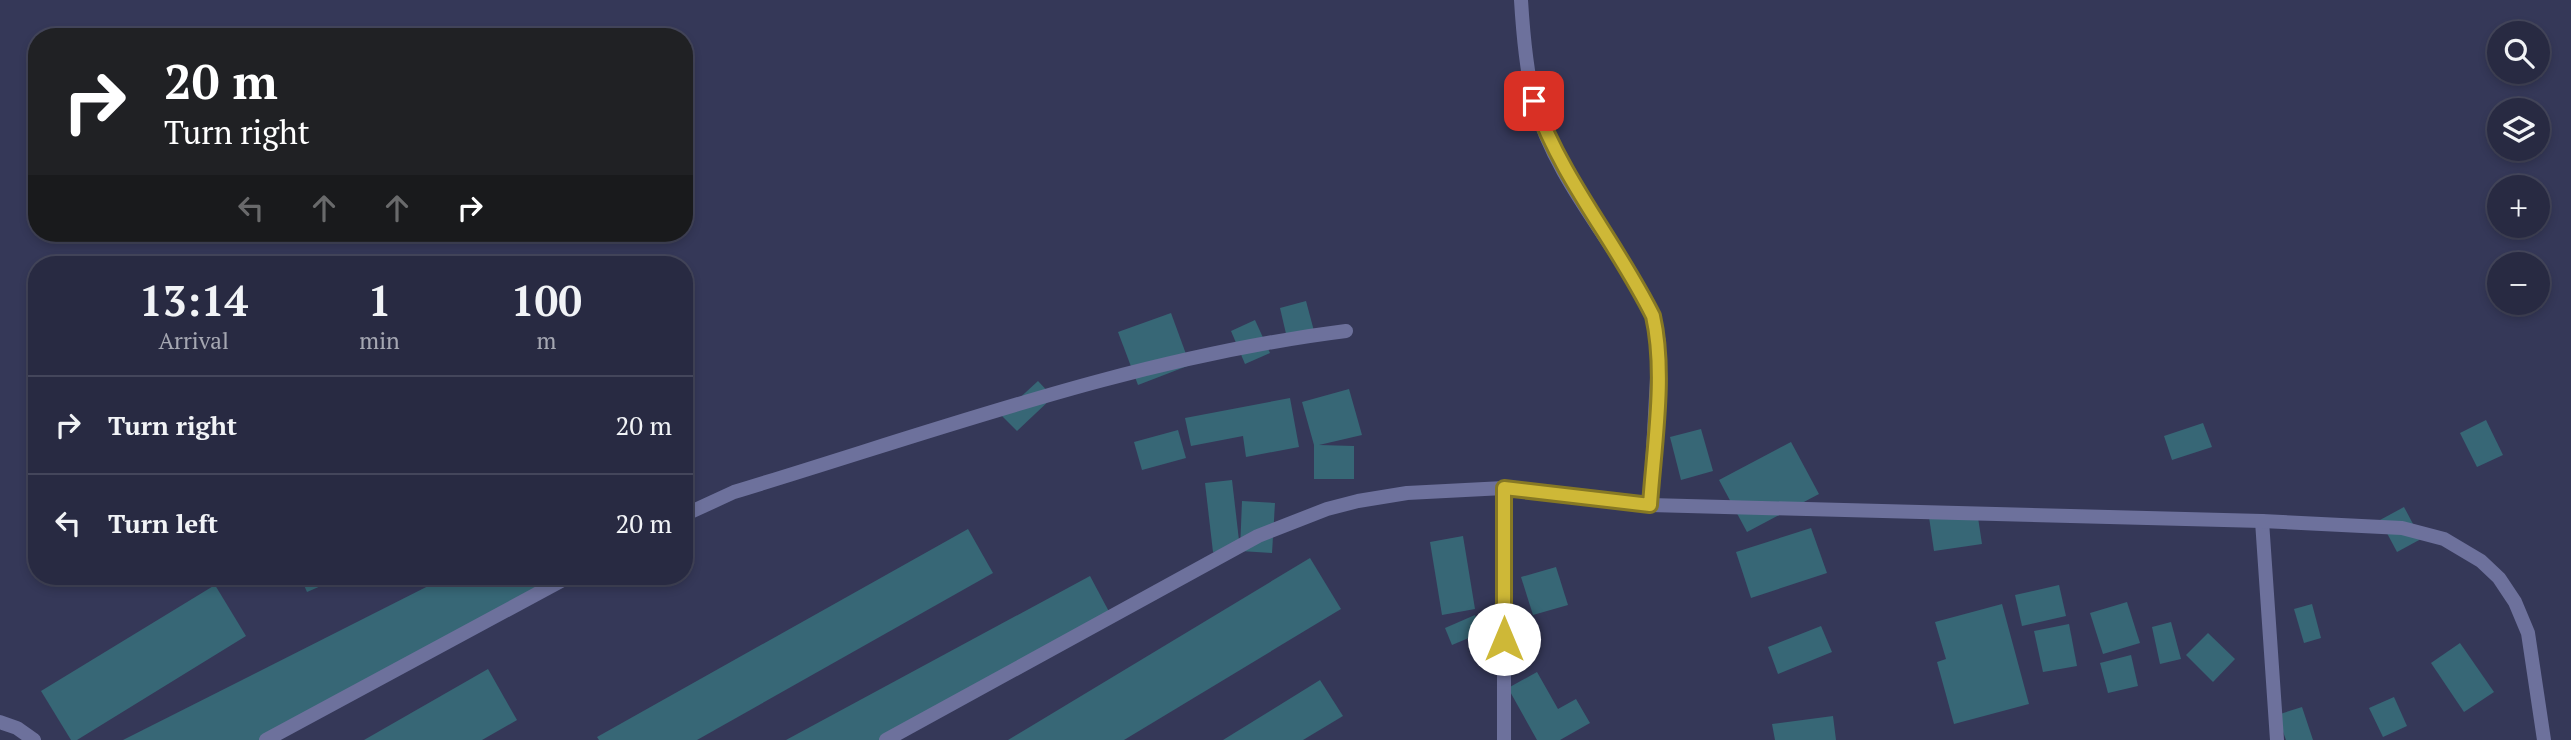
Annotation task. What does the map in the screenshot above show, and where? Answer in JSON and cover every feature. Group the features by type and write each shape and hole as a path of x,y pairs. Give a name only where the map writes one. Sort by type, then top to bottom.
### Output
{"street":[{"path":"1521,0 1534,101 1548,139 1567,177 1653,316 1659,342 1650,505"},
{"path":"693,511 734,492 1120,375 1271,341 1346,331"},
{"path":"1504,488 1504,740"},
{"path":"886,740 1258,536 1327,509 1358,501 1407,493 1504,488 1650,505 2262,521 2402,528 2444,539 2481,561 2499,578 2515,602 2528,633 2544,740"},
{"path":"2262,521 2277,740"},
{"path":"266,740 553,585"},
{"path":"0,722 17,728 34,740"}],"building":[{"path":"1306,301 1314,331 1287,338 1280,308"},
{"path":"1171,313 1190,365 1138,385 1118,332"},
{"path":"1255,320 1270,353 1245,364 1231,331"},
{"path":"1038,381 1053,397 1017,431 1001,415"},
{"path":"1349,389 1362,435 1319,445 1354,446 1354,479 1314,479 1314,445 1302,402"},
{"path":"1290,398 1299,447 1246,457 1243,436 1191,446 1185,418"},
{"path":"2486,420 2503,455 2477,467 2460,433"},
{"path":"2203,423 2212,447 2172,460 2164,436"},
{"path":"1701,429 1713,471 1681,480 1670,437"},
{"path":"1178,430 1186,458 1142,470 1134,442"},
{"path":"1791,442 1819,494 1747,532 1719,480"},
{"path":"1232,480 1240,549 1213,552 1205,483"},
{"path":"1242,501 1275,503 1272,553 1240,551"},
{"path":"2404,507 2421,539 2397,552 2380,520"},
{"path":"1977,511 1982,544 1934,551 1929,517"},
{"path":"1811,528 1827,573 1751,598 1736,552"},
{"path":"968,529 993,573 697,740 599,740 597,737"},
{"path":"1463,536 1475,609 1442,615 1430,542"},
{"path":"1310,558 1341,609 1124,740 1008,740"},
{"path":"1556,567 1568,605 1533,615 1521,577"},
{"path":"1090,576 1114,621 894,740 786,740"},
{"path":"215,585 246,636 77,740 71,740 41,691"},
{"path":"304,585 323,585 307,592"},
{"path":"430,585 564,585 259,740 123,740"},
{"path":"2059,585 2066,616 2022,626 2015,595"},
{"path":"2127,602 2140,643 2103,654 2090,613"},
{"path":"2002,604 2029,704 1954,724 1937,662 1946,659 1935,622"},
{"path":"2312,604 2321,638 2304,643 2294,609"},
{"path":"1475,615 1483,632 1452,645 1445,628"},
{"path":"2171,622 2181,659 2160,664 2152,627"},
{"path":"2069,624 2077,666 2043,672 2034,631"},
{"path":"1821,626 1832,652 1778,674 1768,647"},
{"path":"2208,633 2235,659 2213,682 2186,655"},
{"path":"2460,643 2494,692 2464,712 2431,663"},
{"path":"2131,655 2138,686 2108,693 2100,663"},
{"path":"488,669 517,720 482,740 364,740"},
{"path":"1537,672 1558,709 1576,699 1590,723 1560,740 1537,740 1508,688"},
{"path":"1320,680 1343,716 1303,740 1223,740"},
{"path":"2394,697 2407,726 2383,737 2369,708"},
{"path":"2302,707 2313,740 2286,740 2277,715"},
{"path":"1833,716 1836,740 1775,740 1772,724"}],"route":[{"path":"1504,639 1504,488 1650,505 1652,478 1659,342 1653,316 1640,290 1567,177 1548,139 1534,101"}]}
